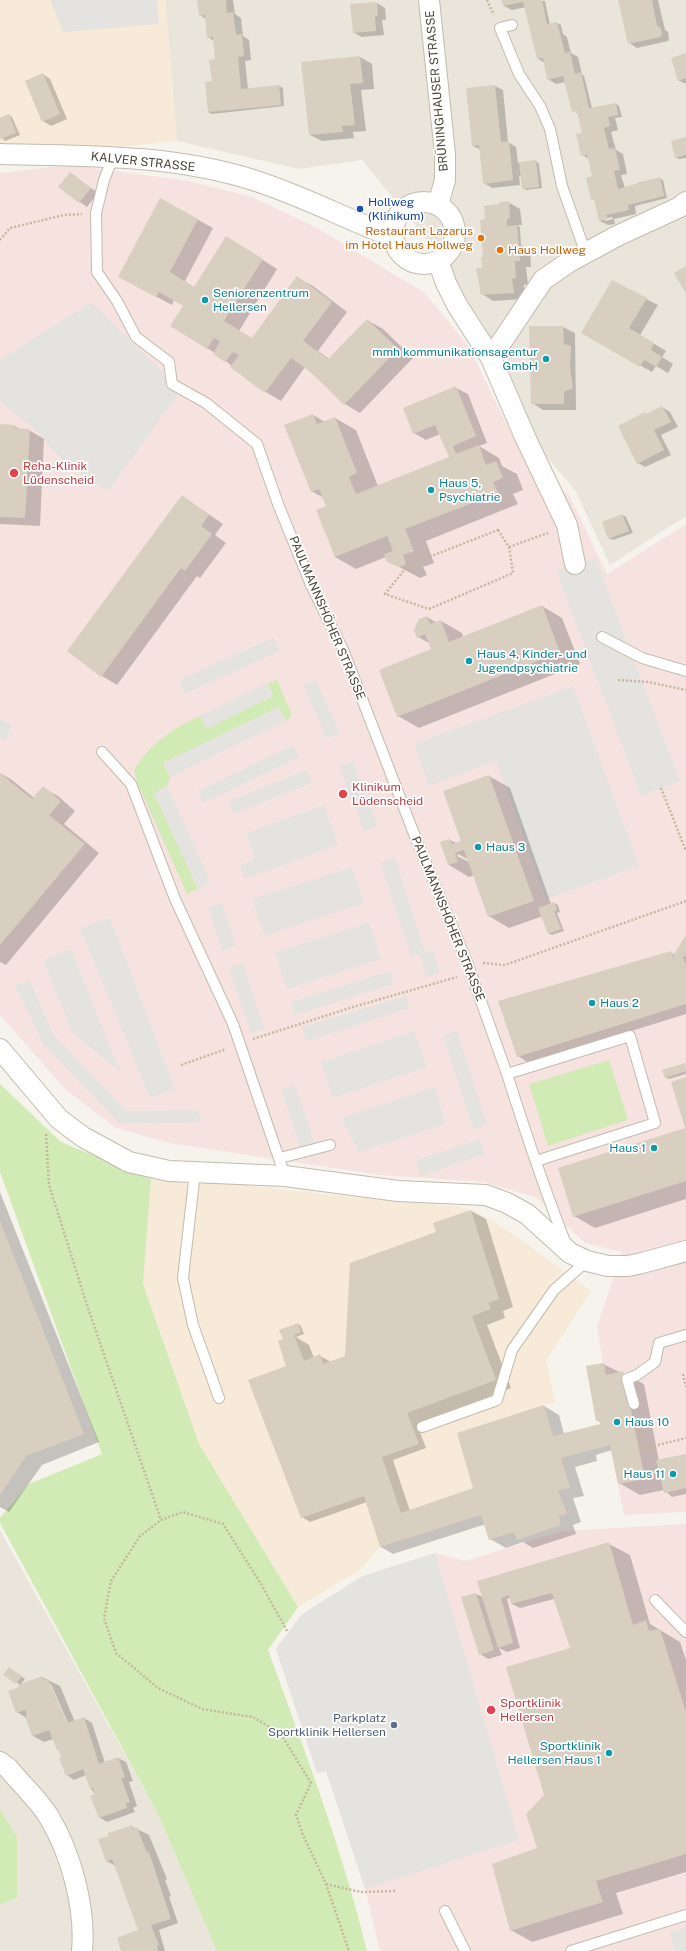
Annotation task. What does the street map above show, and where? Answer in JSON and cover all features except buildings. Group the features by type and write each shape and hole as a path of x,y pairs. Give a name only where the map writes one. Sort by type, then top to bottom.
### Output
{"street":[{"name":"BRÜNINGHAUSER STRASSE","path":"429,0 432,47 445,154 444,180 438,205"},
{"name":"KALVER STRASSE","path":"0,154 113,157 188,164 252,179 300,197 356,223 393,237"},
{"path":"420,202 438,205 449,215 455,232 451,249 438,261 424,265 409,261 398,251 393,237 395,221 405,208 420,202"},
{"path":"491,358 543,280 570,262 617,236 680,207 686,202"},
{"path":"438,261 446,283 457,305 491,358 525,437 567,526 576,564"},
{"path":"0,1049 60,1119 83,1137 129,1162 169,1171 195,1172 283,1167 398,1192 486,1194 527,1214 578,1257 608,1266 628,1266 686,1251"},
{"path":"0,1762 8,1768 49,1816 67,1855 77,1889 84,1936 82,1951"}],"lane":[{"path":"512,25 500,28 519,74 540,106 550,129 562,186 586,254"},
{"name":"PAULMANNSHÖHER STRASSE","path":"113,157 104,180 96,213 97,272 116,301 136,337 169,362 172,384 206,403 257,444 278,504 311,585 344,652 416,839 471,972 536,1161 578,1257"},
{"path":"602,637 642,658 686,671"},
{"path":"102,752 131,784 176,899 233,1024 283,1167 330,1145"},
{"path":"507,1074 630,1036 655,1123 536,1161"},
{"path":"195,1172 183,1278 193,1325 219,1398"},
{"path":"422,1427 497,1400 512,1350 578,1257"},
{"path":"634,1404 627,1379 655,1362 659,1343 686,1335"},
{"path":"655,1600 686,1632"},
{"path":"445,1911 465,1951"},
{"path":"571,1951 686,1915"}],"path":[{"path":"0,240 10,228 64,215 96,213"},
{"path":"509,547 567,526"},
{"path":"498,530 509,547 514,573 429,609 385,594 405,569 429,557 498,530"},
{"path":"618,680 648,682 686,690"},
{"path":"661,788 686,850"},
{"path":"467,962 505,965 686,900"},
{"path":"181,1065 239,1044 353,1007 471,972"},
{"path":"45,1130 49,1186 87,1305 161,1520"},
{"path":"683,1374 686,1387"},
{"path":"634,1404 642,1449 686,1438"},
{"path":"287,1631 261,1584 223,1524 183,1512 161,1520 140,1536 111,1581 104,1618 116,1653 158,1688 202,1709 253,1717 281,1734 311,1783 296,1815 303,1835 326,1884 349,1951"},
{"path":"326,1884 361,1892 397,1892"}],"shaded area":[{"path":"0,0 165,0 177,141 82,151 0,162"},
{"path":"50,0 157,0 159,24 63,32"},
{"path":"165,0 686,0 686,516 610,565 575,490 539,448 485,333 448,265 362,160 299,169 177,141"},
{"name":"Klinikum Lüdenscheid","path":"70,165 189,181 252,197 315,227 425,293 469,347 522,456 569,495 607,574 686,524 686,1512 624,1515 610,1445 599,1420 596,1421 586,1366 603,1363 597,1326 622,1252 585,1243 537,1198 484,1182 380,1175 169,1143 116,1128 66,1090 0,1015 0,173"},
{"path":"91,302 164,373 177,396 108,491 66,464 33,428 0,402 0,360"},
{"path":"595,557 680,781 641,796 556,571"},
{"path":"274,637 280,651 185,694 179,680"},
{"path":"316,680 340,733 327,739 303,685"},
{"path":"267,683 273,696 206,729 200,716"},
{"path":"573,686 639,866 546,899 496,761 429,786 414,744"},
{"path":"279,707 286,721 170,777 163,763"},
{"path":"0,719 12,725 6,741 0,738"},
{"path":"294,745 299,757 204,803 198,791"},
{"path":"353,761 378,826 364,831 339,766"},
{"path":"306,770 312,783 234,814 229,801"},
{"path":"167,786 211,882 198,889 154,793"},
{"path":"324,805 338,845 245,879 240,865 255,859 246,833"},
{"path":"395,857 425,952 433,950 440,973 427,977 419,954 411,956 380,862"},
{"path":"352,867 364,903 264,936 252,899"},
{"path":"222,903 236,946 222,951 208,907"},
{"path":"110,918 175,1089 150,1098 80,928"},
{"path":"369,922 381,959 287,989 275,953"},
{"path":"71,949 121,1073 72,1032 43,960"},
{"path":"243,963 265,1029 251,1033 229,968"},
{"path":"390,971 394,984 295,1015 291,1002"},
{"path":"30,981 53,1034 126,1111 198,1110 201,1122 120,1124 43,1044 15,985"},
{"path":"406,996 410,1008 307,1041 302,1027"},
{"path":"415,1031 427,1067 333,1098 321,1062"},
{"path":"457,1031 487,1124 473,1129 443,1035"},
{"path":"295,1085 314,1142 300,1147 281,1090"},
{"path":"435,1087 446,1124 359,1152 341,1118"},
{"path":"480,1139 485,1154 421,1176 416,1160"},
{"path":"151,1179 236,1184 341,1196 455,1206 476,1211 516,1236 591,1291 546,1361 555,1402 544,1405 552,1436 577,1430 583,1452 561,1458 570,1488 558,1490 567,1514 559,1516 561,1525 517,1540 514,1532 489,1540 481,1515 380,1547 360,1570 298,1607 199,1444 143,1284"},
{"name":"Sportklinik Hellersen","path":"686,1524 686,1951 380,1951 365,1888 326,1771 317,1773 276,1649 302,1614 363,1576 435,1553 465,1561 562,1531"},
{"path":"0,1530 157,1812 217,1951 0,1951 0,1905 17,1898 17,1837 0,1809"},
{"name":"Parkplatz Sportklinik Hellersen","path":"435,1553 519,1840 365,1889 326,1771 317,1773 276,1649 302,1614 363,1576"},
{"path":"686,1927 686,1951 675,1951 669,1933"}],"green space":[{"path":"277,680 292,715 286,721 279,707 163,763 170,777 167,786 154,793 198,889 187,894 137,782 134,770 147,752 171,732 200,716 206,728 273,695 267,683"},
{"path":"609,1060 628,1120 548,1146 529,1084"},
{"path":"0,1084 61,1142 151,1179 143,1284 199,1444 298,1607 268,1650 309,1762 334,1837 346,1874 367,1951 217,1951 157,1812 0,1523 0,1518 29,1484 102,1454 0,1172"},
{"path":"0,1809 17,1837 17,1898 0,1905"}],"place":[{"name":"Hollweg (Klinikum)","path":"360,209"},
{"name":"Restaurant Lazarus im Hotel Haus Hollweg","path":"481,238"},
{"name":"Haus Hollweg","path":"500,250"},
{"name":"Seniorenzentrum Hellersen","path":"205,300"},
{"name":"mmh kommunikationsagentur GmbH","path":"546,359"},
{"name":"Reha-Klinik Lüdenscheid","path":"14,473"},
{"name":"Haus 5, Psychiatrie","path":"431,490"},
{"name":"Haus 4, Kinder- und Jugendpsychiatrie","path":"469,661"},
{"name":"Klinikum Lüdenscheid","path":"343,794"},
{"name":"Haus 3","path":"478,847"},
{"name":"Haus 2","path":"592,1003"},
{"name":"Haus 1","path":"654,1148"},
{"name":"Haus 10","path":"617,1422"},
{"name":"Haus 11","path":"673,1474"},
{"name":"Sportklinik Hellersen","path":"491,1710"},
{"name":"Parkplatz Sportklinik Hellersen","path":"394,1725"},
{"name":"Sportklinik Hellersen Haus 1","path":"609,1753"}]}
